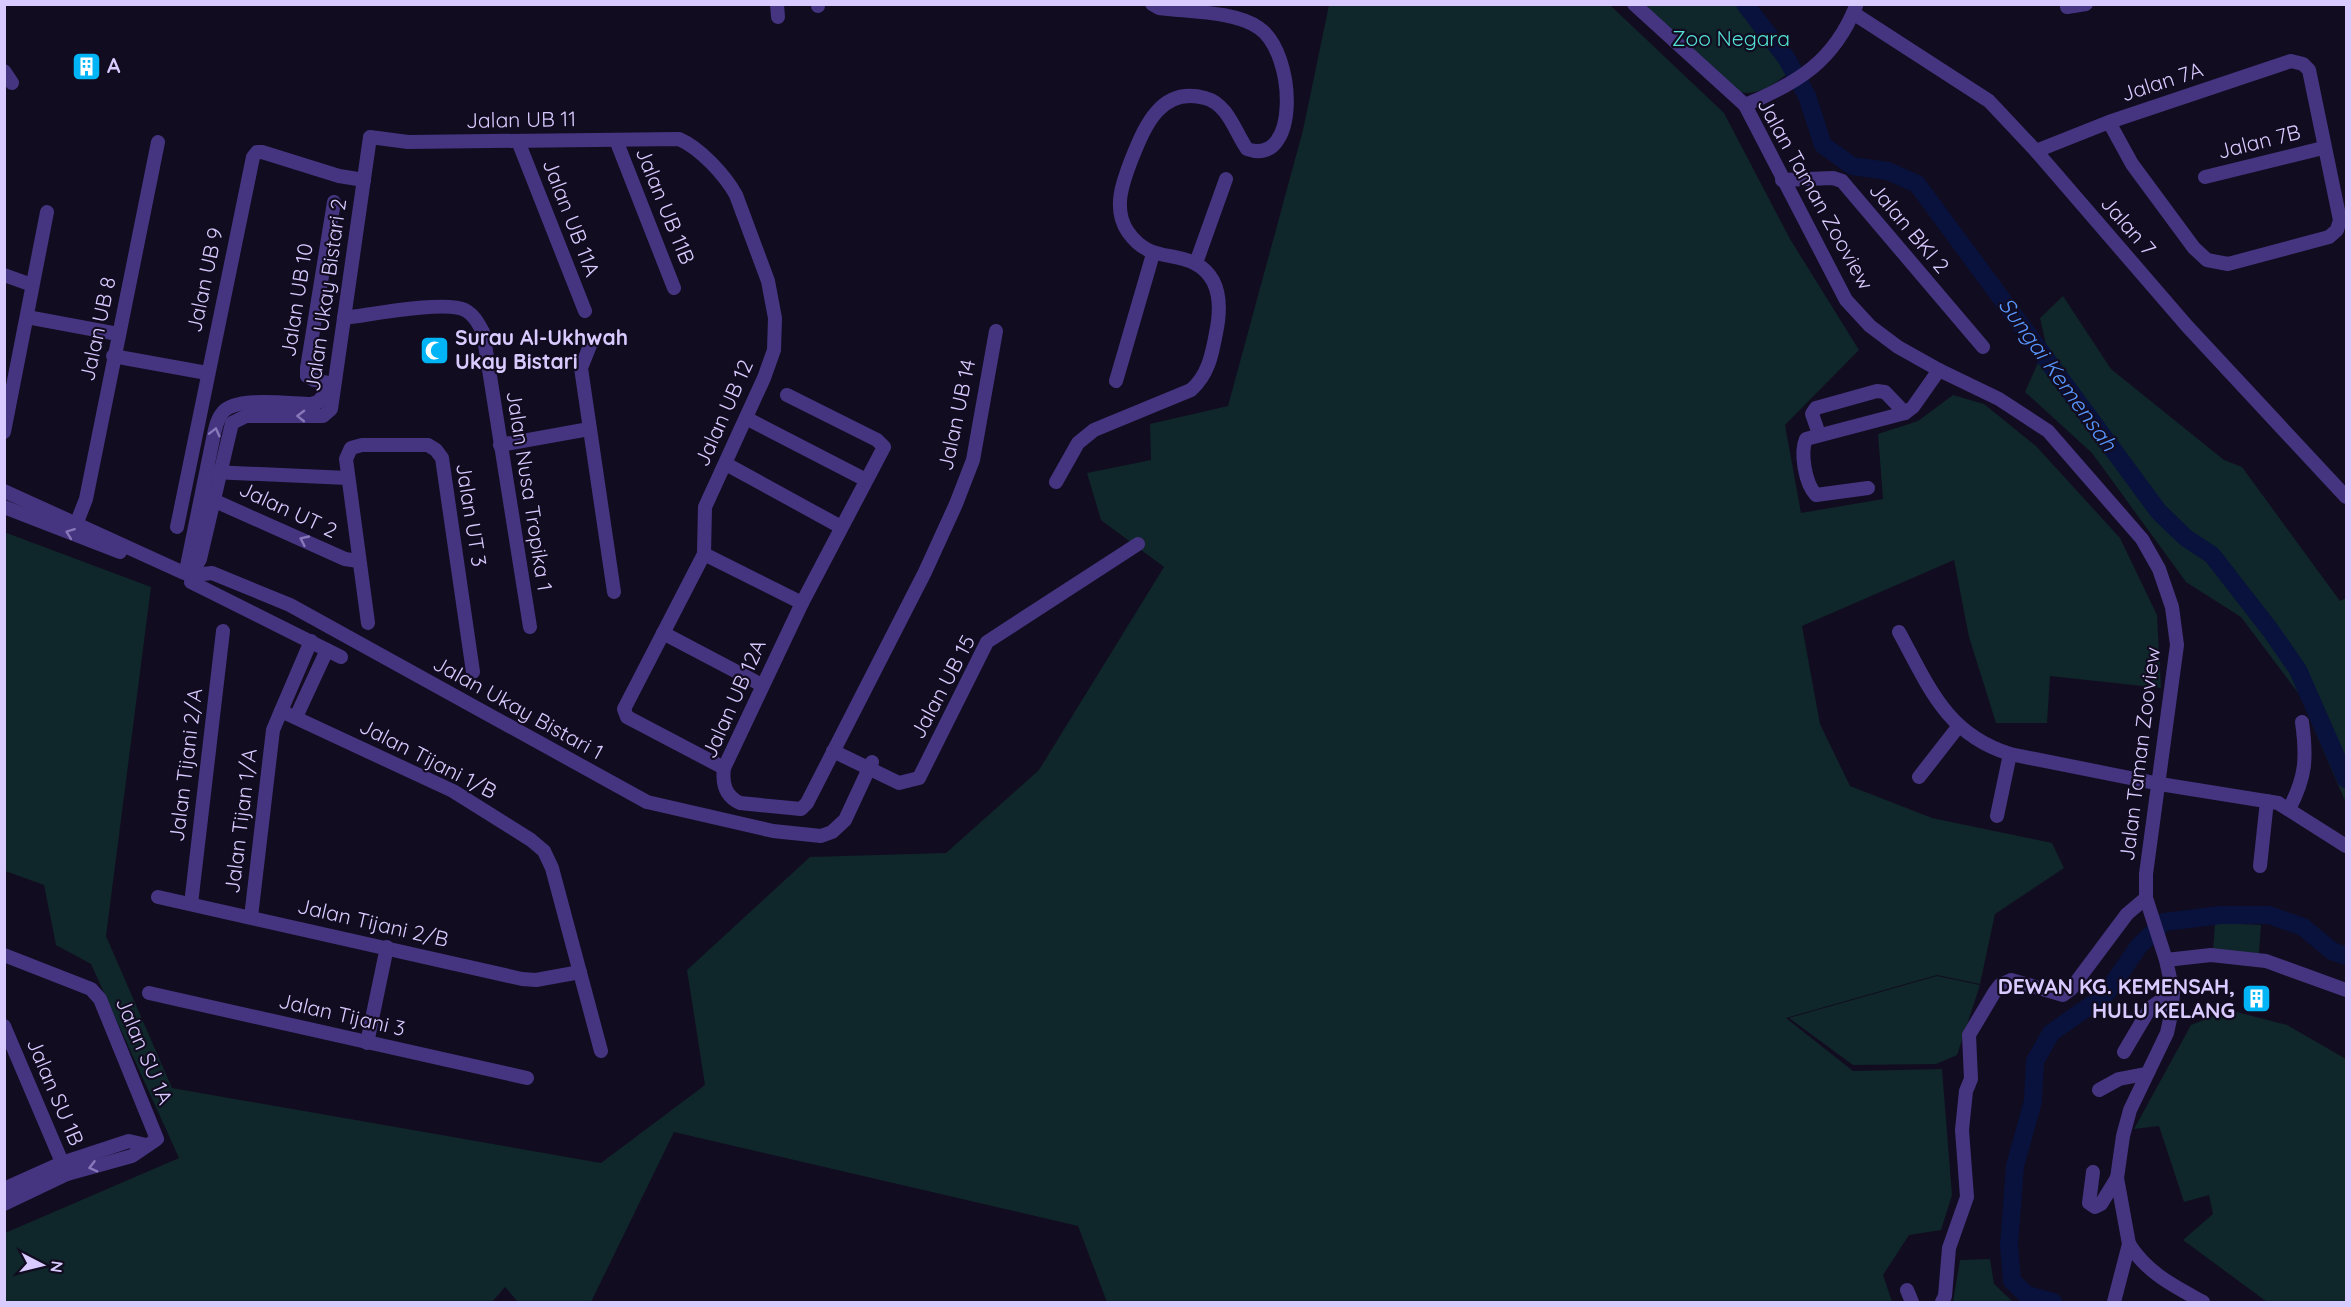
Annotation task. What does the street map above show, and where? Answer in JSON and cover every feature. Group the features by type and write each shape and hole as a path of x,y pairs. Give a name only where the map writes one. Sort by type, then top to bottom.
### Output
{"street":[{"path":"1056,482 1078,443 1094,430 1191,390 1201,381 1209,364 1220,313 1219,294 1208,274 1196,263 1154,254 1128,232 1119,211 1122,185 1147,121 1163,105 1179,98 1206,98 1219,106 1229,118 1247,149 1257,153 1275,144 1286,115 1288,86 1272,40 1259,28 1243,19 1159,8 1152,4"},
{"name":"Jalan Taman Zooview","path":"1634,4 1745,105 1846,300 1870,326 1898,347 1939,370 2000,399 2048,430 2142,539 2159,569 2172,607 2177,645 2160,784 2146,874 2148,903 2166,960 2173,992"},
{"path":"2067,7 2086,4"},
{"path":"1745,105 1783,88 1811,71 1834,48 1854,9"},
{"name":"Jalan 7","path":"1854,9 1989,101 2036,151 2187,326 2346,497"},
{"name":"Jalan 7A","path":"2036,151 2109,122 2291,61 2303,64 2309,70 2323,148"},
{"path":"4,71 12,83"},
{"path":"2109,122 2132,164 2194,248 2207,260 2228,264 2329,237 2337,230 2340,220 2323,148"},
{"name":"Jalan UB 11","path":"369,144 370,137 408,142 679,140"},
{"name":"Jalan UB 11B","path":"616,140 675,288"},
{"name":"Jalan UB 12","path":"679,140 689,143 730,184 768,281 775,318 774,350 726,464 705,507 704,554 624,709 625,714 724,768"},
{"name":"Jalan UB 11A","path":"518,141 585,310"},
{"name":"Jalan UB 8","path":"77,522 86,499 113,356 158,142"},
{"name":"Jalan Ukay Bistari 2","path":"334,384 369,144"},
{"name":"Jalan 7B","path":"2205,177 2323,148"},
{"name":"Jalan UB 9","path":"177,527 207,373 256,152 339,176 364,180"},
{"name":"Jalan BKI 2","path":"1782,180 1833,178 1842,181 1983,347"},
{"path":"1196,263 1226,179"},
{"name":"Jalan UB 10","path":"334,202 307,376 314,380 334,384"},
{"path":"4,432 10,369 27,317 47,212"},
{"path":"1116,381 1154,254"},
{"path":"4,275 32,285"},
{"name":"Jalan Nusa Tropika 1","path":"344,318 445,307 464,310 476,319 483,332 531,627"},
{"path":"27,317 118,334"},
{"name":"Jalan UB 14","path":"925,572 956,504 972,460 996,330"},
{"path":"591,343 581,368 614,592"},
{"path":"113,356 207,373"},
{"path":"1868,488 1816,495 1810,488 1802,448 1806,439 1905,413 1913,407 1939,370"},
{"path":"189,576 200,559 207,497 213,473 218,420 225,410 241,403 312,404 318,402 334,384"},
{"path":"1819,434 1812,414 1816,408 1877,391 1885,392 1905,413"},
{"name":"Jalan UB 12A","path":"787,394 877,440 884,447 802,603 724,768 724,786 732,800 740,803 801,809 807,803 925,572"},
{"path":"746,418 866,480"},
{"path":"500,445 590,429"},
{"name":"Jalan UT 3","path":"368,624 346,459 351,448 362,445 428,445 442,458 473,672"},
{"path":"726,464 841,527"},
{"name":"Jalan UT 2","path":"213,473 348,478"},
{"name":"Jalan Ukay Bistari 1","path":"4,491 77,522 189,576 226,598 341,657"},
{"name":"Jalan UT 2","path":"207,497 345,559 358,561"},
{"name":"Jalan Ukay Bistari 1","path":"4,507 189,576 212,573 290,605 647,802 773,831 821,836 845,820 870,766"},
{"name":"Jalan UB 15","path":"835,747 899,783 919,777 987,642 1138,544"},
{"path":"704,554 802,603"},
{"name":"Jalan Tijani 2/A","path":"191,904 223,631"},
{"path":"1899,632 1938,703 1958,727 1988,747 2010,754 2160,784 2267,801 2289,809 2346,846"},
{"path":"663,633 762,685"},
{"path":"281,711 310,641"},
{"path":"296,717 327,650"},
{"path":"295,677 312,685"},
{"name":"Jalan Tijani 1/B","path":"281,711 453,791 531,840 544,851 552,868 601,1051"},
{"name":"Jalan Tijan 1/A","path":"251,917 273,730 281,711"},
{"path":"2289,809 2300,788 2304,771 2306,752 2302,722"},
{"path":"1920,777 1958,727"},
{"path":"1997,816 2010,754"},
{"path":"2260,866 2267,801"},
{"name":"Jalan Tijani 2/B","path":"158,897 522,979 536,980 579,972"},
{"path":"1942,1302 1945,1296 1949,1248 1967,1197 1962,1130 1966,1091 1971,1079 1969,1035 1994,993 2001,985 2011,980 2063,995 2071,989 2127,914 2148,903"},
{"path":"368,1043 387,947"},
{"name":"Jalan SU 1A","path":"4,955 91,989 100,999 157,1135 157,1139 132,1156 65,1169"},
{"path":"2166,960 2211,955 2266,961 2346,990"},
{"path":"2124,1052 2150,1008 2173,992"},
{"path":"2093,1172 2089,1203 2095,1208 2101,1204 2117,1178 2130,1110 2145,1074 2167,1032 2173,992"},
{"name":"Jalan Tijani 3","path":"149,993 527,1078"},
{"name":"Jalan SU 1B","path":"4,1026 65,1169"},
{"path":"2099,1090 2119,1079 2145,1074"},
{"path":"4,1189 65,1169"},
{"path":"4,1204 65,1169"},
{"path":"2114,1302 2129,1244 2117,1178"},
{"path":"2129,1244 2150,1271 2203,1302"}],"green space":[{"path":"1329,5 1610,5 1724,113 1790,239 1859,350 1785,425 1801,513 1883,499 1878,434 1918,421 1953,395 1984,404 2036,446 2120,538 2157,615 2161,688 2050,676 2047,723 1996,723 1969,637 1954,560 1802,626 1820,724 1850,786 1932,818 2052,843 2064,868 1995,914 1980,984 1937,975 1786,1018 1853,1071 1942,1069 1952,1195 1941,1230 1909,1235 1883,1275 1892,1302 1107,1302 1078,1226 674,1132 591,1302 518,1302 505,1287 492,1302 5,1302 5,1233 179,1158 91,964 56,945 44,885 5,871 4,532 151,587 106,936 172,1088 601,1163 705,1085 687,970 810,857 946,853 1039,770 1164,567 1101,520 1087,473 1151,460 1150,424 1228,406 1303,130"},
{"name":"Zoo Negara","path":"1645,5 1745,5 1796,68 1759,91 1751,93 1734,90"},
{"path":"2063,296 2111,369 2224,460 2242,467 2340,601 2346,598 2346,803 2299,694 2241,617 2186,582 2092,453 2025,392 2046,345 2040,318"},
{"path":"2215,923 2261,925 2259,953 2213,951"},
{"path":"1937,976 1980,985 1957,1055 1936,1064 1853,1065 1789,1018"},
{"path":"2229,1010 2287,1025 2346,1059 2346,1302 2267,1302 2183,1240 2213,1214 2209,1195 2184,1202 2159,1126 2134,1129 2191,1025"},
{"path":"1990,1259 1994,1284 2013,1302 1953,1302 1960,1260"}],"waterway":[{"name":"Sungai Kemensah","path":"1745,4 1787,59 1807,96 1823,145 1852,166 1888,171 1917,184 2159,512 2186,538 2212,555 2271,631 2298,670 2346,779"},
{"name":"Sungai Kemensah","path":"2053,1302 2027,1295 2012,1281 2009,1245 2015,1166 2033,1101 2035,1061 2051,1033 2105,995 2139,946 2164,922 2221,915 2269,915 2303,927 2332,951 2346,956"}],"place":[{"name":"A","path":"86,66"},
{"name":"Surau Al-Ukhwah Ukay Bistari","path":"434,350"},
{"name":"DEWAN KG. KEMENSAH, HULU KELANG","path":"2256,999"}]}
